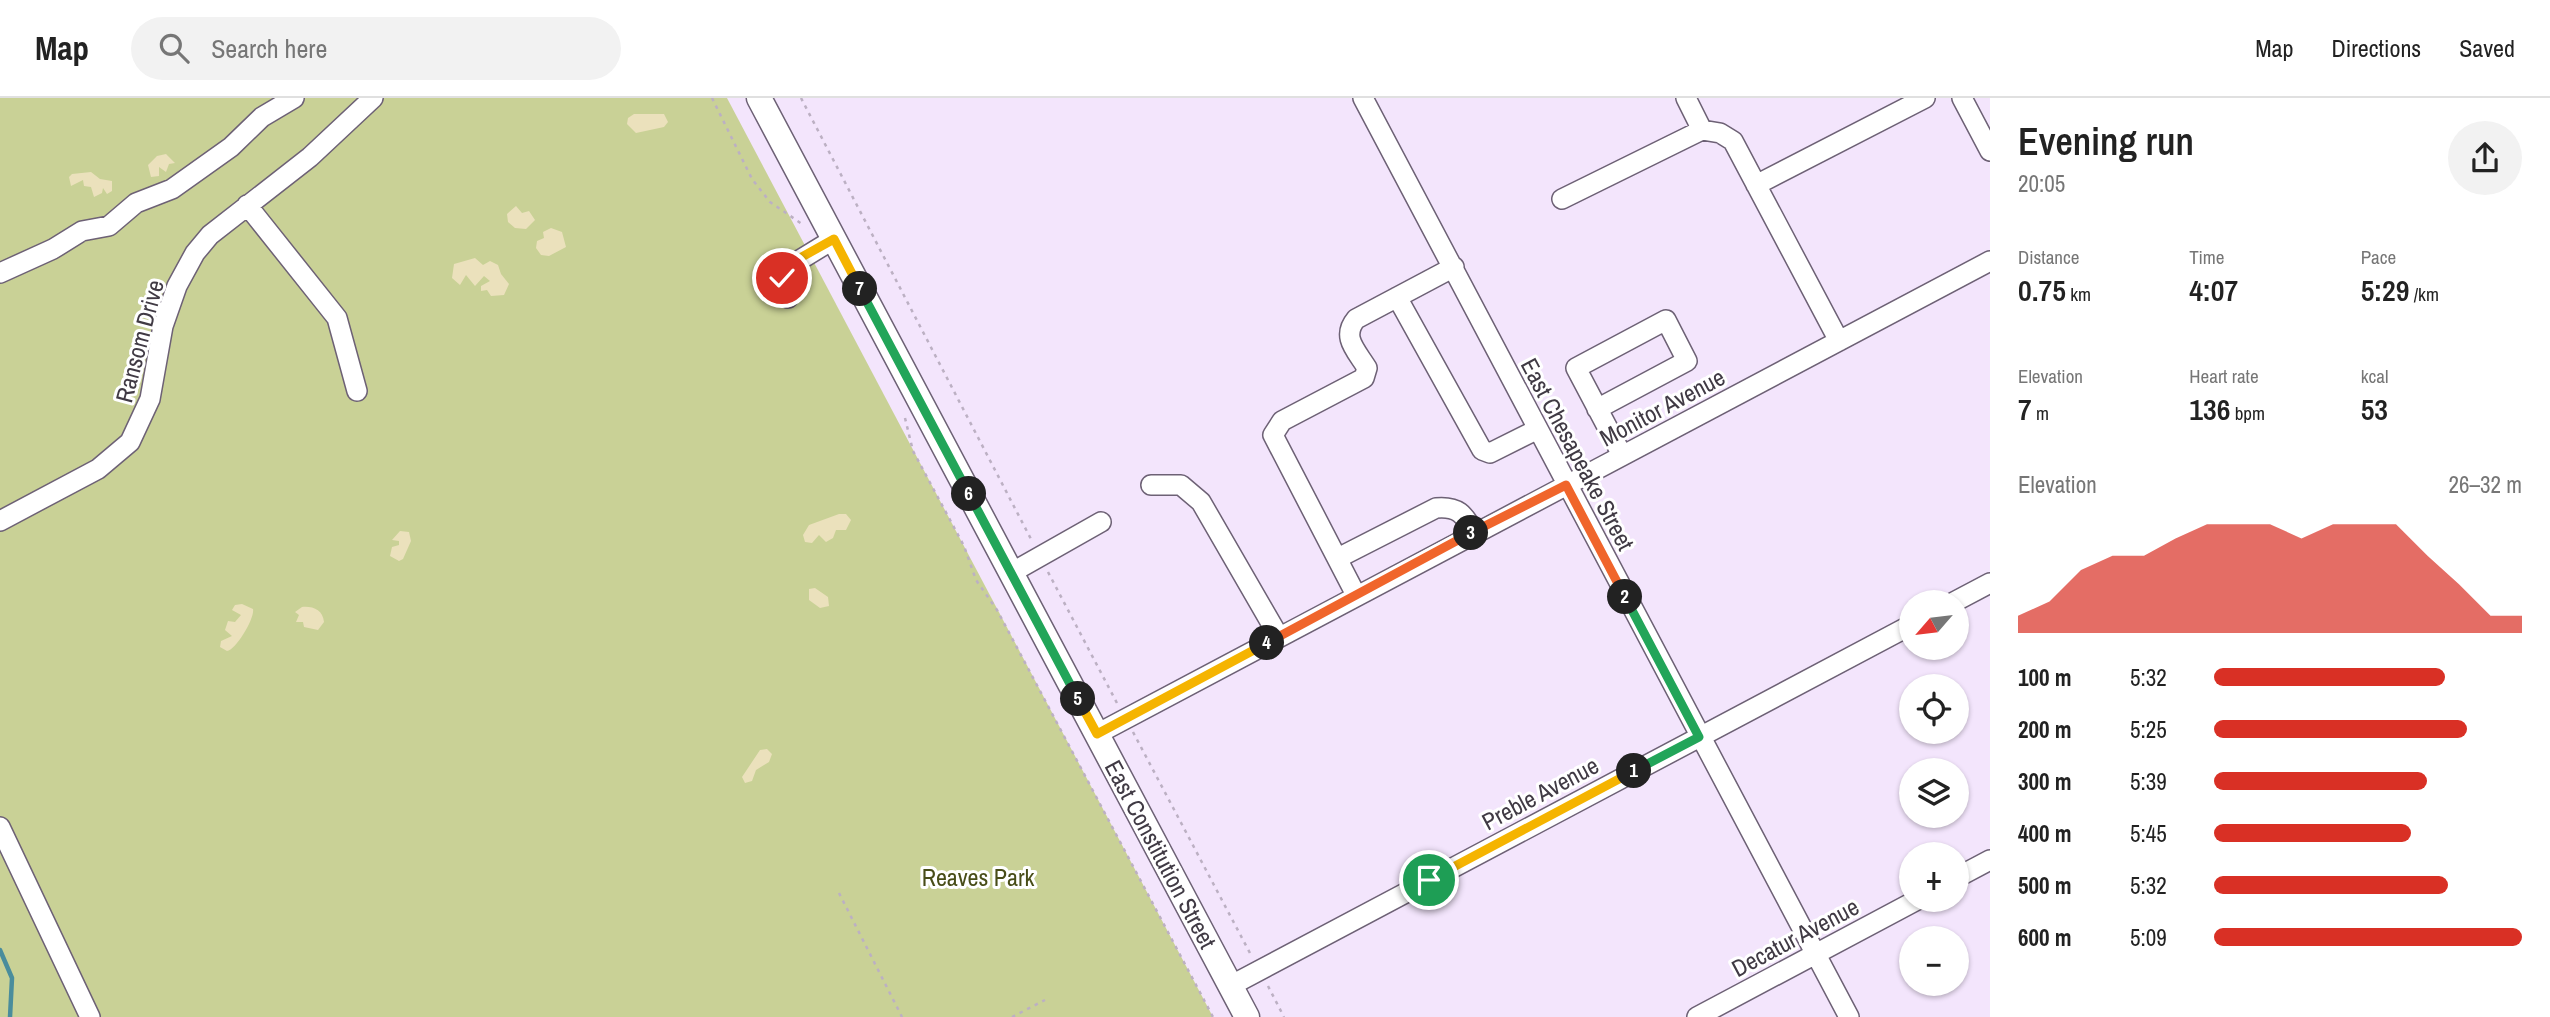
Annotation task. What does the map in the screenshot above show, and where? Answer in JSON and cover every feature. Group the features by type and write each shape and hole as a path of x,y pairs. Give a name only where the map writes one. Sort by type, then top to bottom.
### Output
{"main road":[{"name":"East Constitution Street","path":"759,98 826,243 1011,573 1247,1017"}],"street":[{"path":"0,273 45,253 82,230 109,226 136,203 172,189 231,147 262,117 294,98"},
{"name":"Ransom Drive","path":"0,521 98,469 130,442 142,422 150,399 163,326 177,286 195,253 210,234 310,157 373,98"},
{"name":"East Chesapeake Street","path":"1363,98 1454,267 1536,430 1849,1017"},
{"path":"1686,98 1702,130"},
{"path":"1756,185 1924,98"},
{"path":"1962,98 1990,151"},
{"path":"1562,199 1702,130 1720,133 1733,141 1839,341"},
{"path":"247,205 337,318 357,391"},
{"path":"788,298 782,278 785,270 826,243"},
{"name":"Monitor Avenue","path":"1097,734 1990,261"},
{"path":"1356,595 1273,435 1274,430 1282,421 1364,378 1367,368 1347,336 1348,328 1356,319 1454,267"},
{"path":"1397,297 1482,450 1490,453 1536,430"},
{"path":"1597,409 1687,361 1666,320 1576,368 1597,409 1622,455"},
{"path":"1151,485 1181,485 1201,502 1279,636"},
{"path":"1338,558 1436,508 1451,506 1464,514 1474,532"},
{"path":"1011,573 1101,522"},
{"path":"1969,594 1990,583"},
{"name":"Preble Avenue","path":"1230,986 1899,631"},
{"path":"0,827 90,1017"},
{"path":"1969,871 1990,860"},
{"name":"Decatur Avenue","path":"1697,1017 1899,910"}],"path":[{"path":"712,98 752,179 770,202 826,243"},
{"path":"902,409 913,451 964,546 972,572 997,610 1213,1017"},
{"path":"839,893 902,1017"},
{"path":"1012,1017 1045,1000"}],"green space":[{"name":"Reaves Park","path":"0,98 727,98 1213,1017 0,1017"}],"sand":[{"path":"634,114 664,114 668,122 664,127 636,133 627,124 628,118"},
{"path":"166,154 175,163 169,164 166,172 159,167 159,176 151,177 148,165 157,156"},
{"path":"91,172 100,179 112,181 112,191 107,194 103,188 102,193 94,197 91,187 84,186 83,180 71,186 69,177 72,174"},
{"path":"516,206 522,213 529,211 535,220 526,229 515,228 508,222 507,214"},
{"path":"551,228 562,232 566,247 549,256 541,255 536,248 537,241 544,238 543,232"},
{"path":"475,258 483,265 490,261 498,265 509,284 504,295 491,296 487,290 481,291 481,286 490,281 484,276 475,286 466,275 460,285 452,278 454,264"},
{"path":"846,514 851,520 846,530 836,530 833,538 826,542 819,535 812,543 805,542 803,535 809,525"},
{"path":"400,531 409,532 411,541 403,559 399,561 390,556 392,547 399,545 399,541 392,540"},
{"path":"815,588 828,597 829,606 820,608 809,600 809,589"},
{"path":"242,604 253,609 253,613 240,640 227,651 220,647 221,641 232,636 225,630 228,621 235,622 241,615 232,610 235,605"},
{"path":"302,607 314,608 322,614 324,622 318,630 304,627 303,622 296,622 299,615 295,612"},
{"path":"767,749 772,754 769,762 756,770 752,781 745,783 742,777 760,750"}],"waterway":[{"path":"0,950 12,978 10,1017"}],"route":[{"path":"782,278 791,263 834,239 1097,734 1566,485 1699,737 1429,880"}]}
